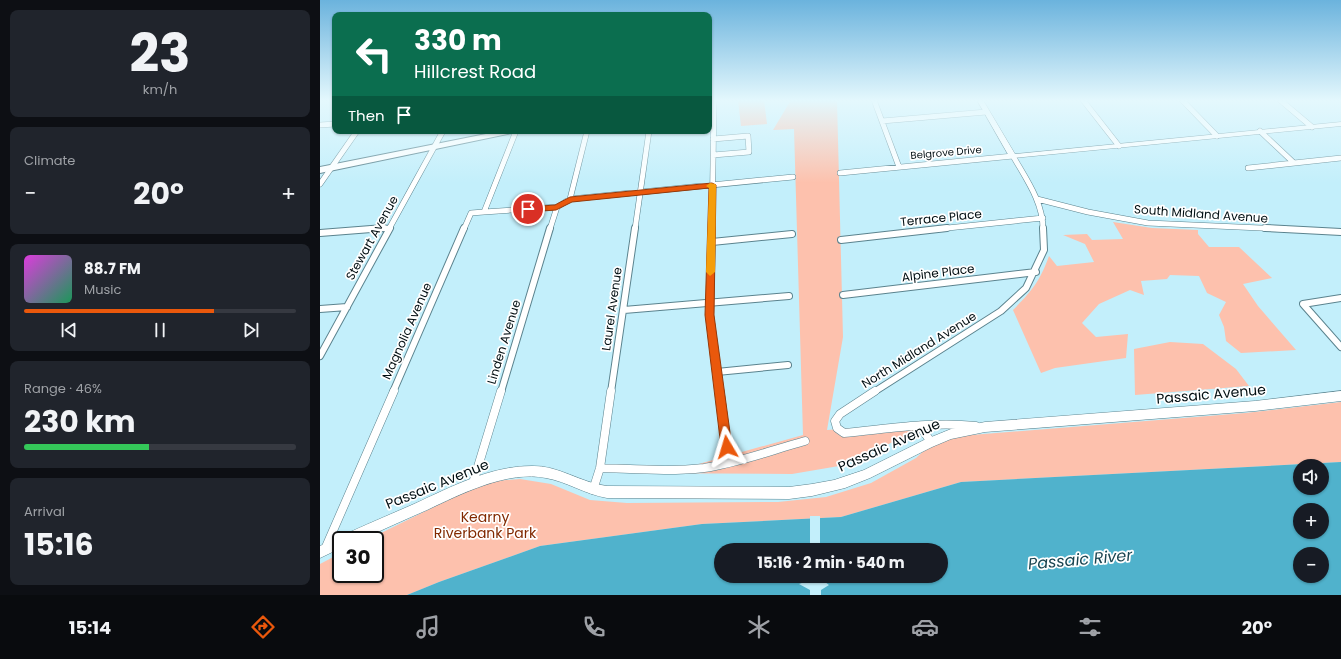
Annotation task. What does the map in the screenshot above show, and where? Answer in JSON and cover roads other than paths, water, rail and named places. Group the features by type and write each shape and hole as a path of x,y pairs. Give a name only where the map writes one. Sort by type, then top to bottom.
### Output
{"main road":[{"path":"996,128 1013,156"},
{"name":"Belgrove Drive","path":"1013,156 1302,128"},
{"path":"320,170 497,134"},
{"name":"Passaic Avenue","path":"366,531 473,483 505,474 546,472 593,490 623,494 789,493 812,491 857,479 878,470 930,442 965,430 985,427 1248,406 1341,396"},
{"path":"322,551 332,546"}],"street":[{"path":"713,128 712,242 709,302 729,462"},
{"path":"885,128 899,167"},
{"path":"1105,128 1119,146"},
{"path":"1209,128 1217,136"},
{"path":"1260,131 1294,163"},
{"path":"320,184 355,134"},
{"name":"Stewart Avenue","path":"320,356 442,134"},
{"path":"515,134 484,212 556,207 570,199 793,177"},
{"path":"570,199 586,134"},
{"name":"Laurel Avenue","path":"593,490 600,468 649,134"},
{"path":"713,139 748,136 749,152 713,155"},
{"path":"1013,156 1037,199 1044,218"},
{"name":"Belgrove Drive","path":"840,174 1013,156"},
{"path":"1248,168 1341,158"},
{"name":"South Midland Avenue","path":"1037,199 1106,216 1148,223 1341,232"},
{"name":"Linden Avenue","path":"473,483 556,207"},
{"name":"Magnolia Avenue","path":"322,551 471,214 484,212"},
{"name":"Terrace Place","path":"841,240 1044,218"},
{"name":"North Midland Avenue","path":"985,427 960,424 924,424 916,427 844,433 837,428 835,421 840,414 848,408 1001,311 1026,288 1036,272 1044,250 1044,218"},
{"path":"320,233 390,228"},
{"path":"712,242 792,234"},
{"name":"Alpine Place","path":"843,295 1036,272"},
{"path":"624,310 789,296"},
{"path":"1341,298 1303,304 1341,347"},
{"path":"320,309 347,307"},
{"path":"717,372 788,365"},
{"path":"916,427 922,429 930,442"},
{"path":"600,468 671,470 694,469 729,462 805,440"}],"water":[{"name":"Passaic River","path":"1341,462 1341,595 407,595 540,546 702,524 841,517 961,482 1293,465 1293,495 1329,495 1329,463"}],"park label":[{"name":"Kearny Riverbank Park","path":"485,526"}]}
